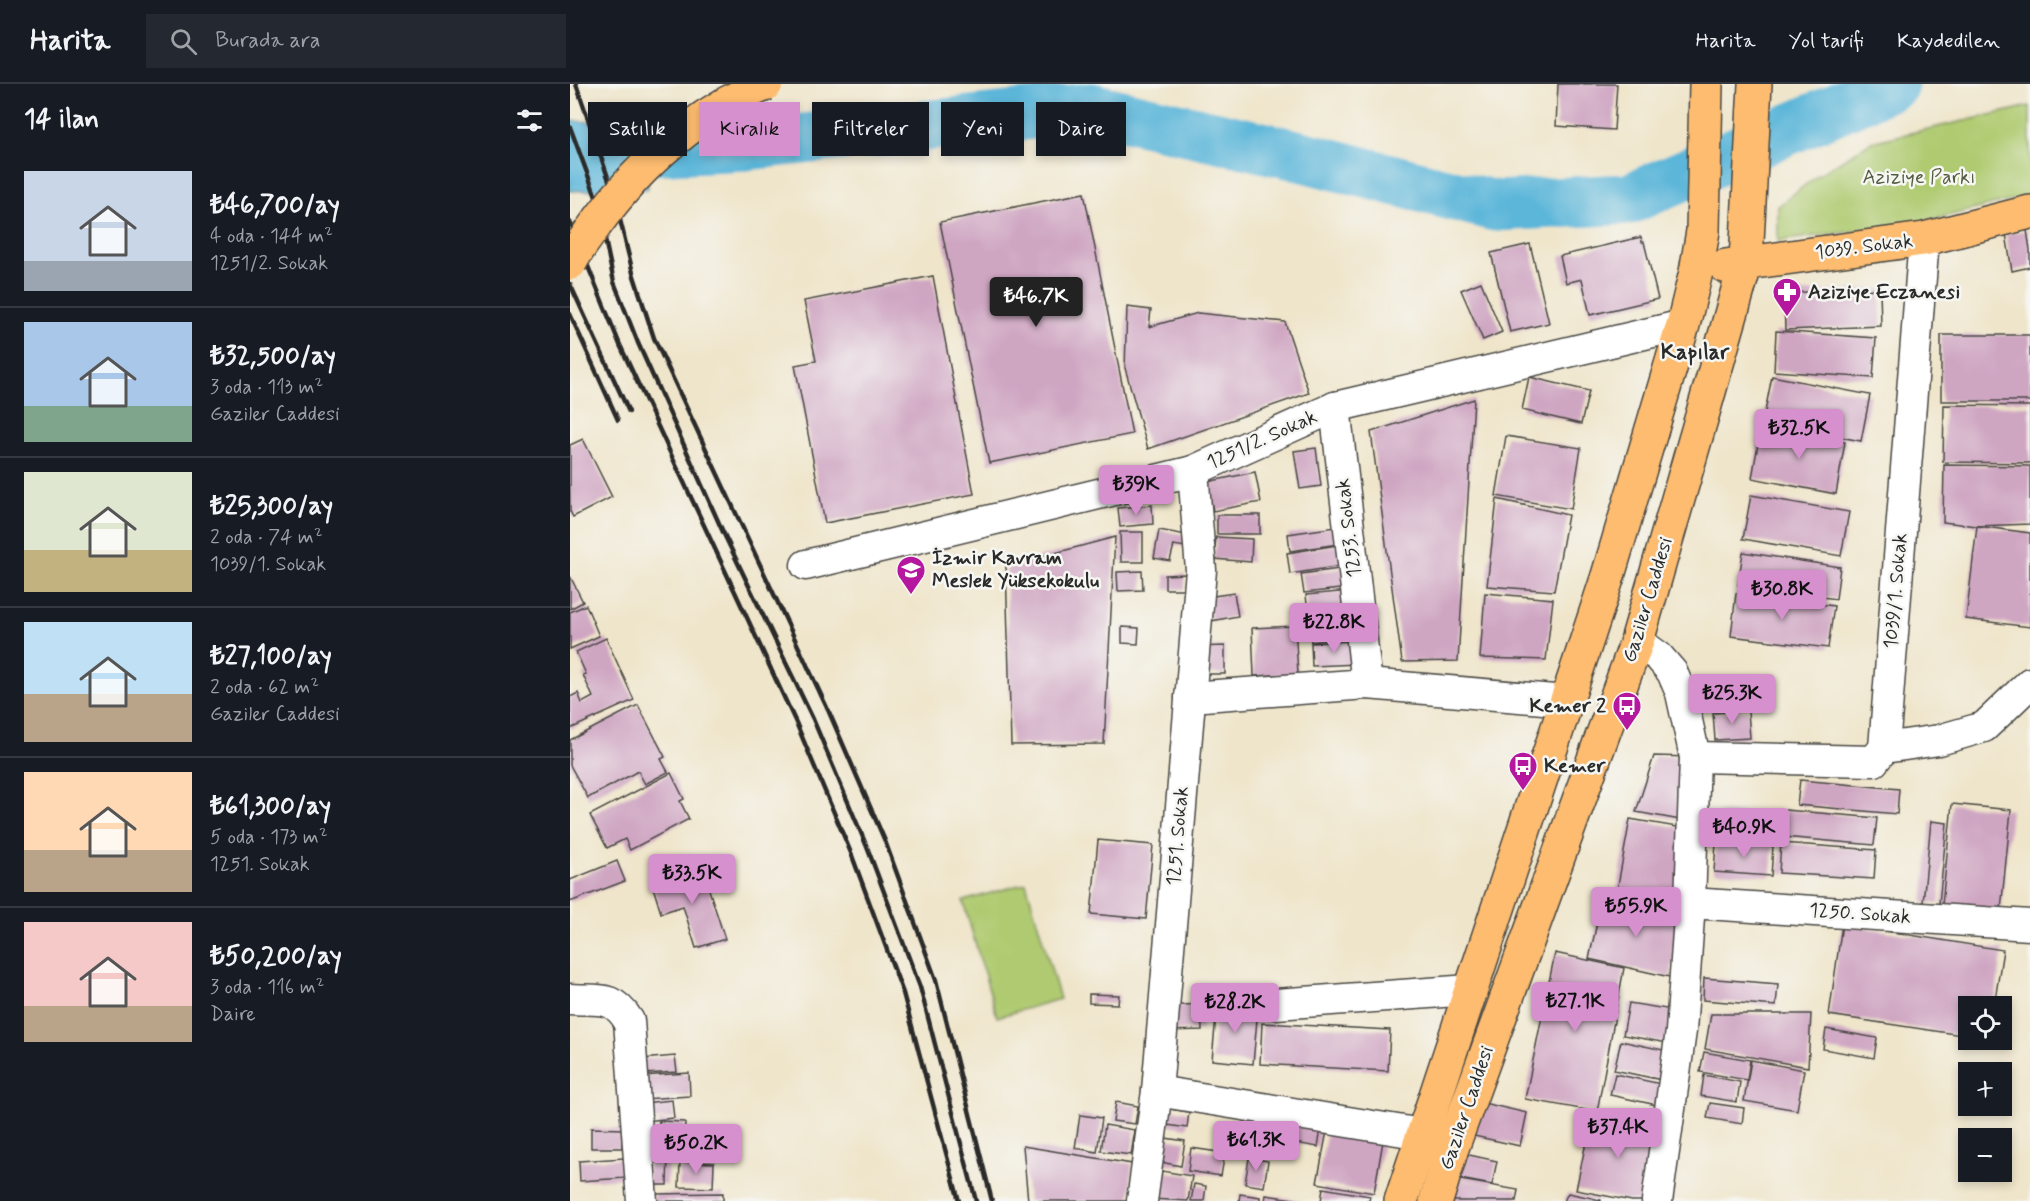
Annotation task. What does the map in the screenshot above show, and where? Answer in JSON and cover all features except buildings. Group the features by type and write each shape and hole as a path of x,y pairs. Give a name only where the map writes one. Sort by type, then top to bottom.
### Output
{"main road":[{"path":"570,263 606,211 648,162 686,130 722,106 766,84"},
{"name":"Gaziler Caddesi","path":"1436,1201 1452,1148 1636,641 1747,248 1755,85"},
{"name":"Gaziler Caddesi","path":"1401,1201 1607,579 1683,325 1703,231 1706,89"},
{"name":"1039. Sokak","path":"1696,272 1747,248 1924,239 2030,212"}],"street":[{"name":"1039/1. Sokak","path":"1884,748 1924,239"},
{"name":"1251/2. Sokak","path":"807,564 1193,471 1335,407 1683,325"},
{"name":"1253. Sokak","path":"1335,407 1367,684"},
{"name":"1251. Sokak","path":"1142,1201 1157,1091 1201,570 1193,471"},
{"path":"1636,641 1659,657 1672,672 1681,693 1695,757 1690,903 1681,1031 1658,1201"},
{"path":"1695,757 1874,761 1884,748 1939,740 1984,727 2030,683"},
{"path":"1190,697 1367,684 1566,701"},
{"name":"1250. Sokak","path":"1690,903 2030,925"},
{"path":"1276,1004 1470,990"},
{"path":"570,999 610,1001 621,1008 629,1022 642,1201"},
{"path":"1157,1091 1422,1134"}],"green space":[{"name":"Aziziye Parkı","path":"2030,106 2030,196 1922,222 1778,241 1778,206 1818,175 1871,142"},
{"path":"1026,883 1060,999 997,1017 963,901"}],"water":[{"path":"570,121 588,122 588,156 647,156 648,189 570,191"}],"waterway":[{"path":"570,154 747,145 1091,108 1296,155 1495,206 1629,199 1893,84"}],"railway":[{"path":"576,84 614,195 633,273 654,338 829,712 885,841 936,980 992,1201"},
{"path":"570,127 596,197 614,282 638,343 723,532 813,719 867,847 920,987 976,1201"},
{"path":"570,222 620,345 797,725 851,853 903,993 959,1201"},
{"path":"570,284 629,412"},
{"path":"570,314 618,420"}],"place":[{"name":"Aziziye Eczanesi","path":"1787,318"},
{"name":"İzmir Kavram Meslek Yüksekokulu","path":"911,596"},
{"name":"Kemer 2","path":"1627,732"},
{"name":"Kemer","path":"1523,792"}],"district":[{"name":"Kapılar","path":"1695,353"}]}
